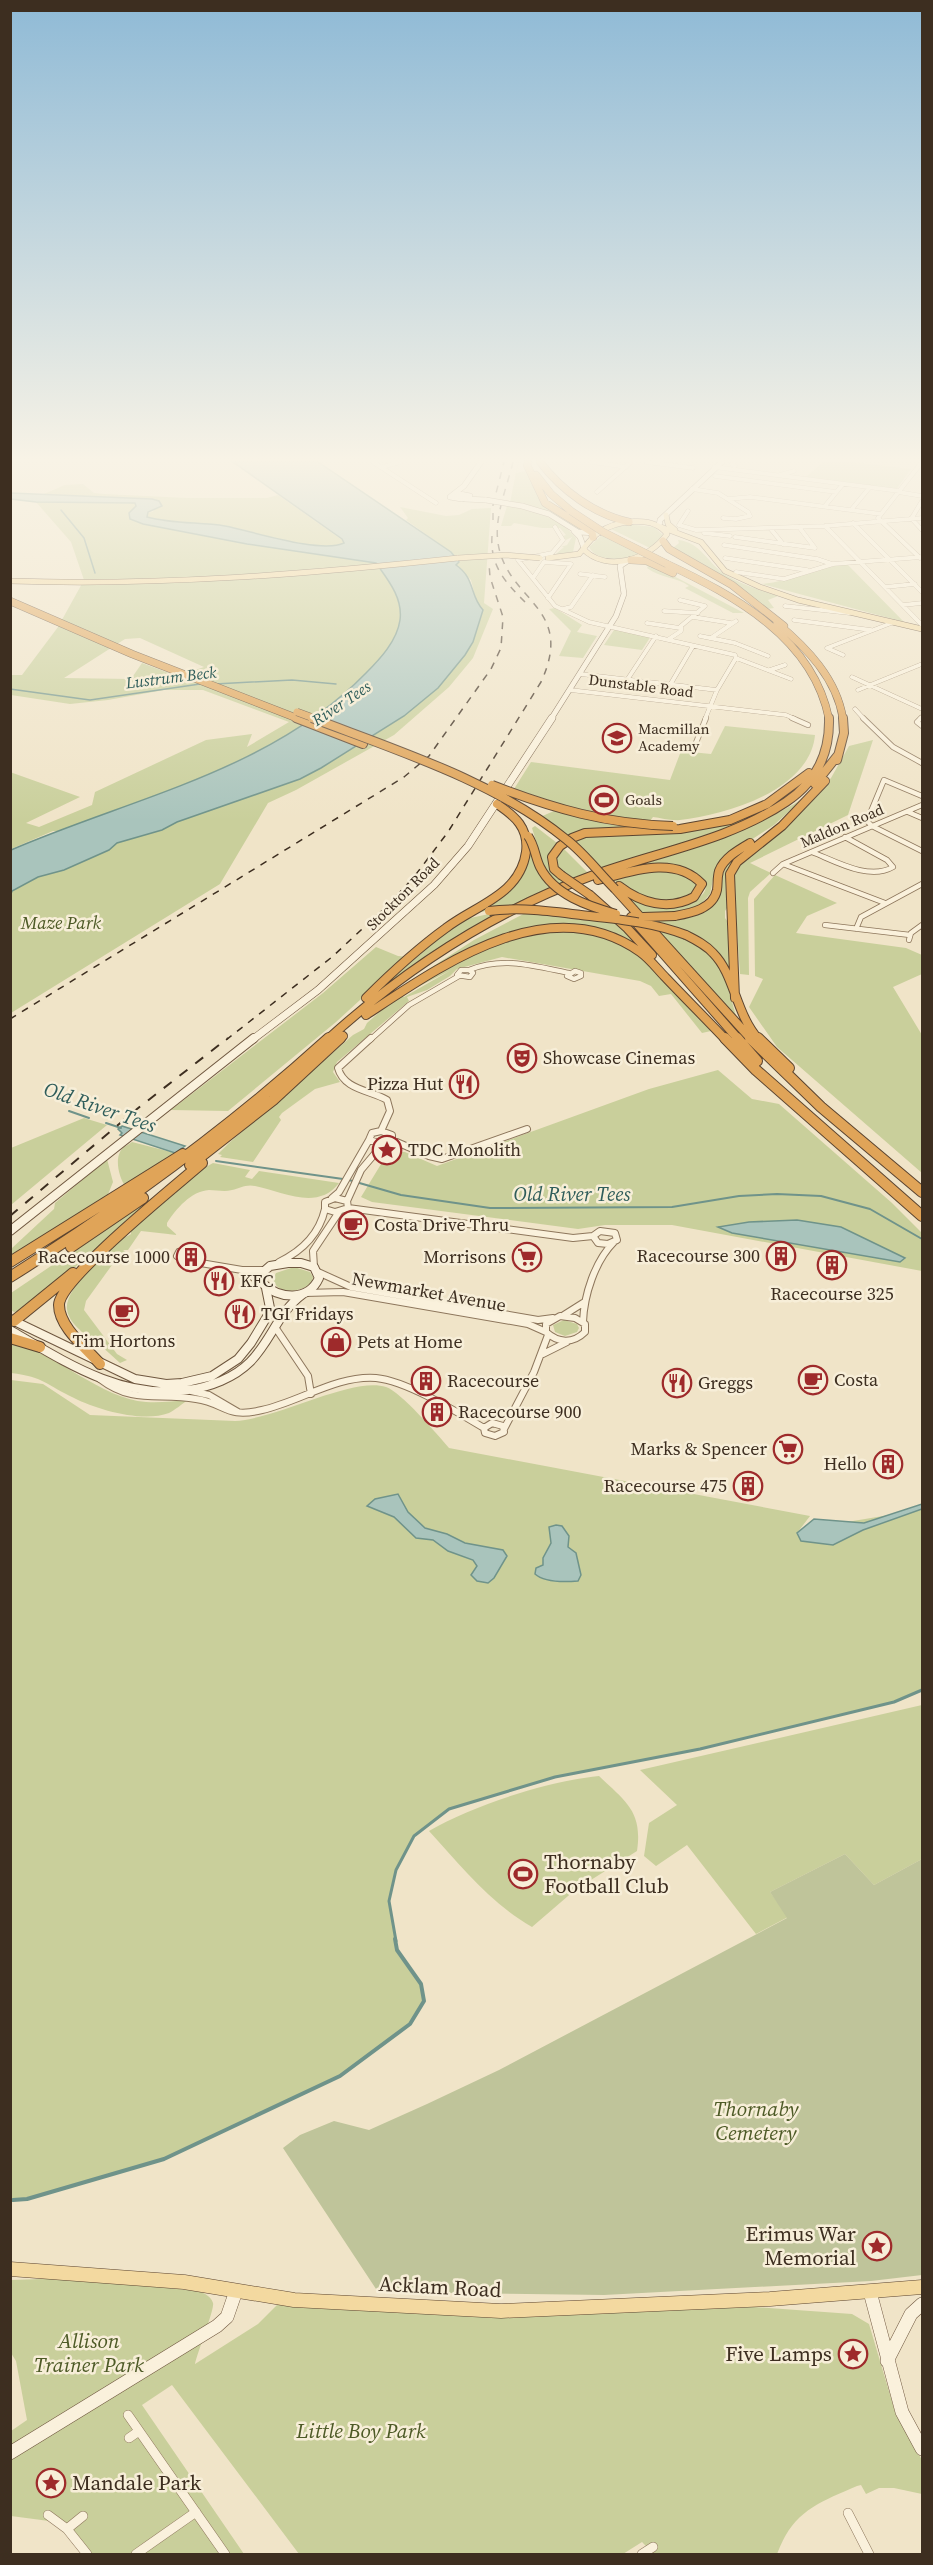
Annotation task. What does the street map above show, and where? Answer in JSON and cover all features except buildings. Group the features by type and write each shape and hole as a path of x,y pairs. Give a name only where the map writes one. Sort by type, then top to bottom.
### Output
{"highway":[{"path":"690,582 789,638"},
{"path":"709,582 739,596 789,638 821,669 837,700 844,734 835,766 824,782 796,813 766,840 746,854 730,874 735,999"},
{"path":"100,1364 61,1318 59,1302 70,1284 99,1253 227,1132 401,978 479,927 522,905 588,877 716,835 750,821 800,791 814,775 825,758 831,734 826,703 789,638 786,628 740,591 724,582"},
{"path":"10,600 37,615 49,618"},
{"path":"10,600 60,617 146,654 424,761 577,816 615,824 673,826 737,814 782,794"},
{"path":"10,600 132,654 431,770 519,812 557,839 614,889 765,1070 771,1082"},
{"path":"10,1277 163,1177 273,1100 406,981 465,942 538,904 591,881 722,838 786,808 812,788 838,755"},
{"path":"690,1002 675,981 601,902 561,875 552,863 552,857 559,846 573,837 607,831 660,831 716,824 761,808 782,794 825,758"},
{"path":"424,761 523,809 569,841 743,1032 797,1084 922,1192"},
{"path":"495,800 521,825 541,870 571,897 621,915 648,918 675,916 696,910 709,903 717,893 718,872 731,855 796,813"},
{"path":"326,1042 336,1028 380,984 440,933 484,909 517,880 525,865 528,837"},
{"path":"591,881 636,870 667,867 693,875 702,884 698,893 693,897 666,903 646,901 614,889"},
{"path":"484,909 524,908 637,921 686,935 710,948 721,961 748,1026 797,1084"},
{"path":"366,1015 428,974 488,943 521,932 551,929 593,932 628,944 641,953 756,1070 922,1216"},
{"path":"768,1048 832,1109 850,1131"},
{"path":"10,1262 227,1132"},
{"path":"10,1286 108,1223 227,1132"},
{"path":"11,1323 99,1253"},
{"path":"10,1338 40,1347"}],"main road":[{"path":"30,582 110,584 197,582"},
{"name":"Stockton Road","path":"10,1230 318,990 434,885 468,846 580,674 616,616 624,594 622,582"},
{"path":"750,582 798,600 894,622 922,626"},
{"path":"288,1263 316,1270 317,1285 284,1310 250,1361 237,1373 208,1387 190,1391 164,1393 137,1391 100,1379 40,1347 11,1323 135,1379 157,1384 189,1383 219,1372 233,1363 248,1347 270,1308 261,1276 268,1268 288,1263"},
{"path":"264,1286 279,1295 304,1293"},
{"name":"Acklam Road","path":"10,2269 143,2278 294,2300 501,2311 870,2292 922,2287"},
{"path":"10,2453 217,2326 227,2317 236,2291"},
{"path":"870,2292 902,2412 922,2449"},
{"path":"887,2361 911,2314 922,2304"}],"street":[{"path":"535,582 548,598 563,609 589,622 735,655 736,658 791,679"},
{"path":"548,598 559,582"},
{"path":"563,609 571,607 588,582"},
{"path":"881,582 922,626"},
{"path":"913,582 922,592"},
{"path":"885,586 915,584"},
{"path":"680,600 705,606 714,604"},
{"path":"798,600 788,606 858,614"},
{"path":"903,605 922,603"},
{"path":"669,639 681,631 680,628 705,606"},
{"path":"663,610 698,614"},
{"path":"693,617 731,623"},
{"path":"711,638 736,621"},
{"path":"797,621 872,631"},
{"path":"843,655 827,648 894,622"},
{"path":"647,623 680,628"},
{"path":"627,680 656,636"},
{"path":"700,636 735,643 768,656"},
{"path":"735,643 742,640"},
{"path":"712,649 725,641"},
{"path":"670,685 693,646"},
{"path":"758,652 768,649"},
{"path":"693,750 709,706 736,658"},
{"path":"858,690 922,664"},
{"path":"770,670 785,665"},
{"path":"580,674 717,690"},
{"path":"852,676 922,710"},
{"name":"Dunstable Road","path":"570,690 786,715 808,725"},
{"path":"855,709 879,737 891,747 922,763"},
{"path":"922,717 917,722 922,726"},
{"path":"879,774 884,780 922,796"},
{"path":"884,780 867,821 872,826 922,851"},
{"name":"Maldon Road","path":"772,873 783,864 922,805"},
{"path":"908,812 922,819"},
{"path":"811,852 872,873 888,871 893,867 890,861 845,837"},
{"path":"783,864 885,903"},
{"path":"856,929 861,918 922,884"},
{"path":"825,925 909,938 922,925"},
{"path":"381,1131 390,1111 389,1103 378,1094 344,1081 338,1074 339,1065 409,1005 459,976 459,971 469,970 484,963 497,961 568,973"},
{"path":"316,1270 313,1251 347,1204 349,1192 374,1151 382,1144 392,1140 407,1144 442,1160 527,1129"},
{"path":"179,1252 178,1258 183,1260 242,1270 268,1268 295,1255 306,1246 323,1218 324,1204 339,1192 354,1169 372,1133 381,1131 392,1135 392,1140"},
{"path":"369,1140 382,1144"},
{"path":"332,1198 347,1204 573,1238 593,1236 597,1232 608,1231 617,1235 614,1242 604,1252 584,1303 585,1332 582,1336 543,1354"},
{"path":"325,1209 339,1212"},
{"path":"593,1236 604,1252"},
{"path":"598,1243 614,1242"},
{"path":"242,1270 264,1286"},
{"name":"Newmarket Avenue","path":"316,1270 351,1287 538,1320 556,1317 575,1318 583,1322"},
{"name":"Newmarket Avenue","path":"304,1293 343,1292 528,1324 562,1340 570,1340"},
{"path":"100,1379 112,1390 143,1398 199,1399 229,1413 245,1413 259,1411 351,1381 383,1379 484,1428 485,1433 492,1436 500,1435 543,1354 547,1333 546,1324 584,1303"},
{"path":"274,1327 279,1337 309,1375 310,1394"},
{"path":"190,1391 209,1395 233,1411 245,1413"},
{"path":"484,1428 512,1413"},
{"path":"496,1423 504,1429"},
{"path":"128,2415 225,2554"},
{"path":"129,2438 139,2431"},
{"path":"136,2554 196,2512"},
{"path":"848,2513 869,2554"},
{"path":"48,2515 67,2529 87,2554"},
{"path":"67,2529 83,2516"},
{"path":"642,2554 653,2547"}],"green space":[{"path":"83,582 389,582 397,597 400,612 399,627 393,641 379,659 337,700 301,726 224,768 183,786 99,817 53,831 11,849 10,772 80,797 26,823 39,827 92,805 95,792 206,740 252,734 247,747 289,722 203,690 164,690 70,704 11,695 11,675 22,675 58,627","holes":["140,638 204,667 177,676 142,663 131,679 64,678 125,639"]},
{"name":"Maze Park","path":"471,582 486,582 484,603 493,609 473,658 449,687 394,735 296,790 268,803 220,884 11,1013 11,891 38,877 64,870 109,850 117,843 162,830 177,822 300,779 321,768 404,716 438,688 473,642 482,610 477,604"},
{"path":"681,582 685,582 744,613 733,613 685,588 689,586"},
{"path":"725,582 739,582 778,596 768,600 774,608 767,609"},
{"path":"775,582 864,582 904,622 762,584"},
{"path":"555,608 582,625 577,632 597,636 583,658 559,656 571,631 549,609"},
{"path":"623,629 651,636 642,650 604,645 614,630"},
{"path":"725,726 815,735 810,754 798,771 782,785 742,805 699,817 670,820 653,817 650,821 585,812 514,789 531,762 670,780 681,751 711,754"},
{"path":"873,740 848,815 750,863 771,873 750,892 748,898 749,975 740,974 733,873 740,862 801,811 831,778 849,746"},
{"path":"804,780 786,797 738,824 682,845 603,869 572,840 584,836 737,819"},
{"path":"804,798 774,825 723,858 715,870 710,894 700,905 680,912 645,916 627,896 650,902 697,898 703,894 705,885 698,875 687,869 670,866 635,867 743,829"},
{"path":"554,811 614,825 652,828 568,837 540,817"},
{"path":"535,826 557,843 549,855 550,865 566,882 559,885 545,871 532,828"},
{"path":"753,845 731,865 726,878 725,918 728,922 733,979 725,961 718,953 650,920 708,907 729,861"},
{"path":"561,846 589,874 573,880 557,866 557,852"},
{"path":"530,851 537,870 553,888 512,907 474,913 503,896"},
{"path":"670,869 699,883 697,890 675,899 653,899 632,892 612,879 643,870"},
{"path":"775,875 837,903 807,916 796,933 906,948 922,955 922,974 893,987 922,1035 922,1173 777,1047 749,1007 763,979 755,976 754,899"},
{"path":"507,910 385,985 439,938 466,919"},
{"path":"531,910 616,921 646,954 604,933 538,928 418,976 474,940"},
{"path":"655,927 691,940 704,948 713,958 721,969 737,1019"},
{"path":"563,931 604,936 624,944 665,978 711,1031 702,1033 671,994 659,996 651,986 640,981 502,957 457,969 427,990 407,997 409,1001 337,1062 333,1072 340,1082 315,1089 282,1113 279,1117 281,1120 253,1162 220,1157 222,1155 218,1154 353,1035 364,1029 367,1023 399,995 404,997 451,970 404,994 445,967 505,939"},
{"path":"376,947 398,956 407,957 336,1022 228,1111 171,1110 323,993"},
{"path":"718,1070 752,1099 779,1104 892,1203 922,1233 922,1271 672,1225 605,1225 578,1229 372,1202 361,1197 389,1151 405,1152 437,1166 649,1089"},
{"path":"84,1118 107,1125 11,1205 11,1148"},
{"path":"132,1142 175,1153 125,1186 119,1172 118,1161 121,1151"},
{"path":"107,1159 113,1182 107,1197 11,1257 11,1249 54,1209 55,1203"},
{"path":"213,1163 250,1170 245,1177 252,1179 259,1171 339,1183 331,1191 311,1198 252,1186 229,1191 202,1191 190,1197 167,1223 167,1226 177,1235 141,1231 128,1250 123,1250 126,1252 122,1258 117,1258 86,1301 84,1310 117,1354 127,1360 120,1363 88,1334 85,1335 71,1320 67,1309 72,1292 96,1262 120,1239 131,1234 131,1229 203,1167"},
{"path":"171,1185 25,1310 14,1312 11,1310 11,1293"},
{"path":"294,1267 310,1272 313,1277 312,1283 302,1289 290,1291 279,1288 273,1279 276,1273"},
{"path":"564,1320 577,1324 579,1328 577,1332 565,1336 555,1332 553,1325"},
{"path":"10,1341 44,1355 95,1385 129,1399 146,1402 188,1400 169,1413 147,1417 121,1414 95,1407 38,1379 11,1373"},
{"path":"11,1380 43,1384 90,1415 235,1421 252,1419 354,1387 372,1385 386,1387 393,1390 409,1405 449,1448 810,1516 797,1533 801,1541 821,1543 847,1522 889,1515 922,1506 922,1690 894,1702 700,1749 555,1777 449,1809 414,1837 396,1870 389,1901 397,1950 421,1984 424,2001 410,2024 340,2076 164,2159 11,2202"},
{"path":"922,1705 922,1859 874,1885 845,1854 770,1892 788,1917 756,1934 687,1845 656,1866 644,1856 649,1823 677,1805 640,1770"},
{"path":"599,1776 630,1808 637,1826 637,1851 575,1890 532,1927 489,1895 429,1831 489,1803 557,1783"},
{"name":"Thornaby Cemetery","path":"845,1854 874,1885 922,1859 922,2275 871,2281 604,2295 378,2292 283,2148 300,2135 334,2121 369,2130 499,2070 787,1918 770,1892"},
{"path":"72,2278 198,2291 207,2295 213,2307 195,2364 258,2324 284,2298 470,2314 754,2307 852,2314 869,2324 896,2415 922,2460 922,2494 894,2488 879,2488 866,2494 861,2485 857,2486 808,2510 783,2539 777,2554 654,2554 642,2542 623,2554 299,2554 172,2385 142,2405 244,2554 90,2554 64,2523 11,2516 11,2431 27,2420 16,2361 11,2353 11,2280"}],"water":[{"name":"River Tees","path":"389,582 470,582 476,599 483,610 473,642 465,655 438,688 404,716 300,779 177,822 162,830 117,843 109,850 64,870 38,877 12,891 11,894 11,850 198,779 287,735 328,707 366,673 392,642 400,620 399,604"},
{"path":"122,1126 185,1146 175,1153 120,1135 122,1133 118,1129"},
{"path":"797,1220 841,1227 905,1258 900,1262 732,1233 718,1227 749,1222"},
{"path":"398,1494 408,1512 425,1528 447,1534 465,1543 503,1550 507,1556 494,1578 488,1583 477,1581 471,1575 477,1566 473,1560 448,1551 433,1540 416,1538 394,1517 367,1506 375,1499"},
{"path":"922,1504 922,1509 863,1530 833,1545 801,1541 797,1533 814,1519 864,1523"},
{"path":"562,1526 569,1536 568,1547 576,1553 581,1575 578,1581 562,1582 535,1574 536,1568 543,1565 543,1558 551,1543 549,1527"}],"waterway":[{"name":"Lustrum Beck","path":"215,684 292,680 336,684"},
{"name":"Lustrum Beck","path":"10,689 90,700 200,684"},
{"name":"Old River Tees","path":"69,1111 89,1118"},
{"name":"Old River Tees","path":"106,1123 121,1128"},
{"name":"Old River Tees","path":"216,1161 343,1179"},
{"name":"Old River Tees","path":"349,1180 401,1195 490,1208 672,1207 739,1196 777,1194 821,1196 870,1209 922,1239"},
{"path":"396,1941 389,1901 396,1870 414,1836 449,1809 555,1777 700,1749 894,1702 922,1690"},
{"path":"13,2200 27,2199 164,2159 340,2076 410,2024 424,2001 421,1984 397,1950 395,1939"}],"railway":[{"path":"10,1019 404,777 429,756 491,669 501,648 503,617 492,582"},
{"path":"507,582 525,602"},
{"path":"226,1040 332,957 388,905 414,877 448,832 541,682 550,657 550,637 545,620 515,582"},
{"path":"10,1216 137,1109 228,1038"}],"place":[{"name":"Macmillan Academy","path":"617,738"},
{"name":"Goals","path":"604,800"},
{"name":"Showcase Cinemas","path":"522,1058"},
{"name":"Pizza Hut","path":"464,1084"},
{"name":"TDC Monolith","path":"387,1150"},
{"name":"Costa Drive Thru","path":"353,1225"},
{"name":"Racecourse 300","path":"781,1256"},
{"name":"Racecourse 1000","path":"191,1257"},
{"name":"Morrisons","path":"527,1257"},
{"name":"Racecourse 325","path":"832,1265"},
{"name":"KFC","path":"219,1281"},
{"name":"Tim Hortons","path":"124,1312"},
{"name":"TGI Fridays","path":"240,1314"},
{"name":"Pets at Home","path":"336,1342"},
{"name":"Costa","path":"813,1380"},
{"name":"Racecourse","path":"426,1381"},
{"name":"Greggs","path":"677,1383"},
{"name":"Racecourse 900","path":"437,1412"},
{"name":"Marks & Spencer","path":"788,1449"},
{"name":"Hello","path":"888,1464"},
{"name":"Racecourse 475","path":"748,1486"},
{"name":"Thornaby Football Club","path":"523,1874"},
{"name":"Erimus War Memorial","path":"877,2246"},
{"name":"Five Lamps","path":"853,2354"},
{"name":"Mandale Park","path":"51,2483"}],"park label":[{"name":"Allison Trainer Park","path":"89,2353"},
{"name":"Little Boy Park","path":"361,2431"}]}
